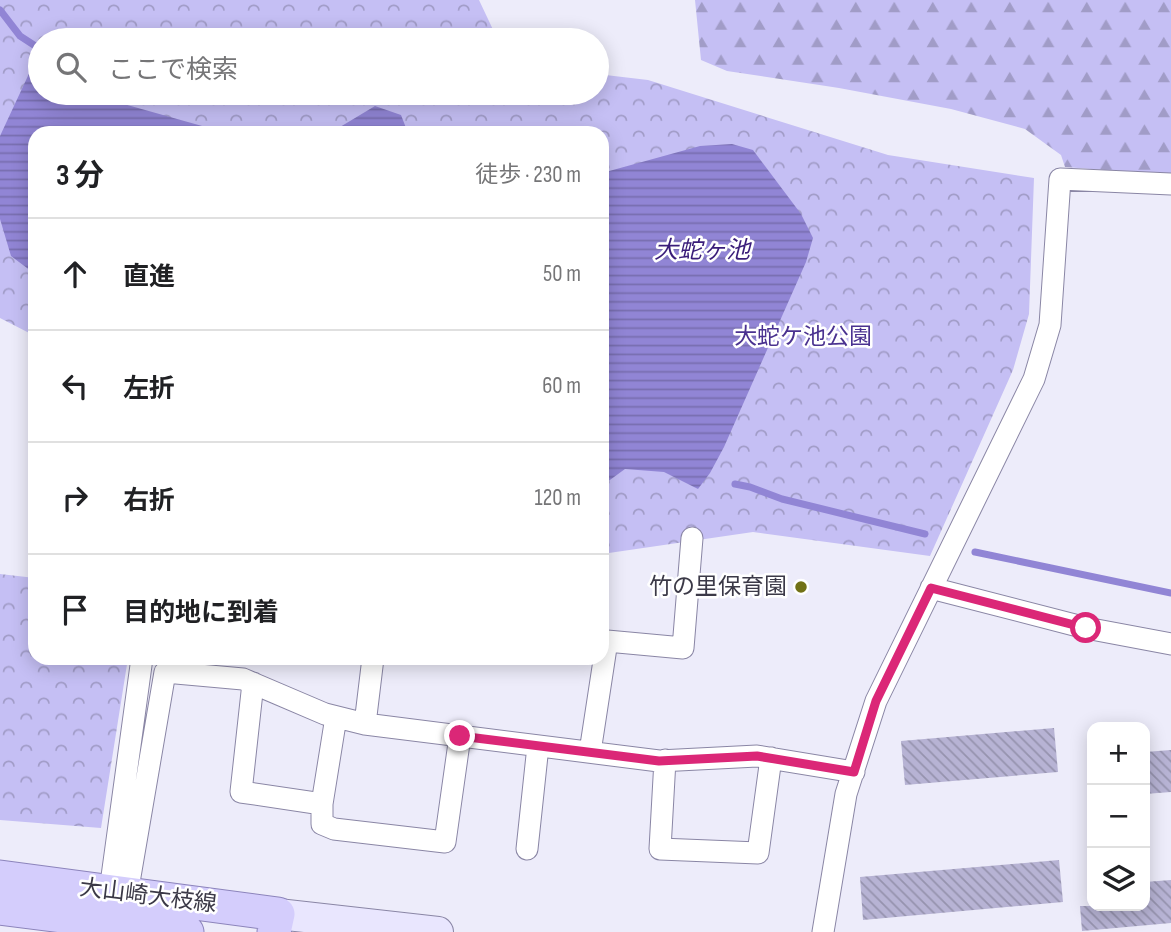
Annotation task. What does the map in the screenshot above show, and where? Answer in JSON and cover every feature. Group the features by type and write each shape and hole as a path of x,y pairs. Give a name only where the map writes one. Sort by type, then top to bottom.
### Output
{"main road":[{"name":"大山崎大枝線","path":"0,877 119,892 276,923"},
{"name":"大山崎大枝線","path":"0,908 187,932"}],"street":[{"path":"823,932 846,794 876,701 1034,379 1050,325 1060,179 1171,184"},
{"path":"609,641 683,648 692,538"},
{"path":"931,588 1086,628 1171,644"},
{"path":"119,892 141,665"},
{"path":"365,724 372,665"},
{"path":"590,752 603,665"},
{"path":"119,892 165,672 241,673 336,717 365,724 664,760 757,756 854,772"},
{"path":"241,673 240,792 322,804"},
{"path":"336,717 322,804 322,824 334,829 445,842 460,736"},
{"path":"527,849 538,746"},
{"path":"664,760 660,849 758,853 771,758"},
{"path":"276,923 438,932"}],"green space":[{"name":"大蛇ケ池公園","path":"0,0 479,0 492,28 28,28 28,105 609,105 609,75 648,80 888,155 1034,178 1029,314 1013,370 930,556 753,532 609,553 609,126 28,126 28,332 0,318"},
{"path":"695,0 1171,0 1171,175 1065,167 1061,155 1025,129 951,109 727,71 701,60"},
{"path":"0,574 28,577 28,665 127,665 101,828 0,820"}],"water":[{"path":"28,76 28,105 127,105 202,126 28,126 28,269 11,256 0,219 0,136"},
{"path":"375,106 401,115 405,126 342,126"},
{"name":"大蛇ヶ池","path":"732,144 753,150 801,214 813,238 806,262 724,447 698,489 664,472 625,469 609,481 609,171 700,146"}],"building":[{"path":"1054,728 1058,772 905,785 901,741"},
{"path":"1171,750 1171,792 1150,794 1150,752"},
{"path":"1059,860 1063,902 863,920 860,877"},
{"path":"1171,880 1171,923 1082,931 1080,906 1087,906 1087,911 1150,911 1150,882"}],"waterway":[{"path":"0,10 20,36 28,41"},
{"path":"735,484 782,499 925,534"},
{"path":"975,552 1171,593"}],"place":[{"name":"竹の里保育園","path":"801,587"}],"route":[{"path":"460,736 659,761 757,756 854,772 876,701 931,588 1086,628"}]}
